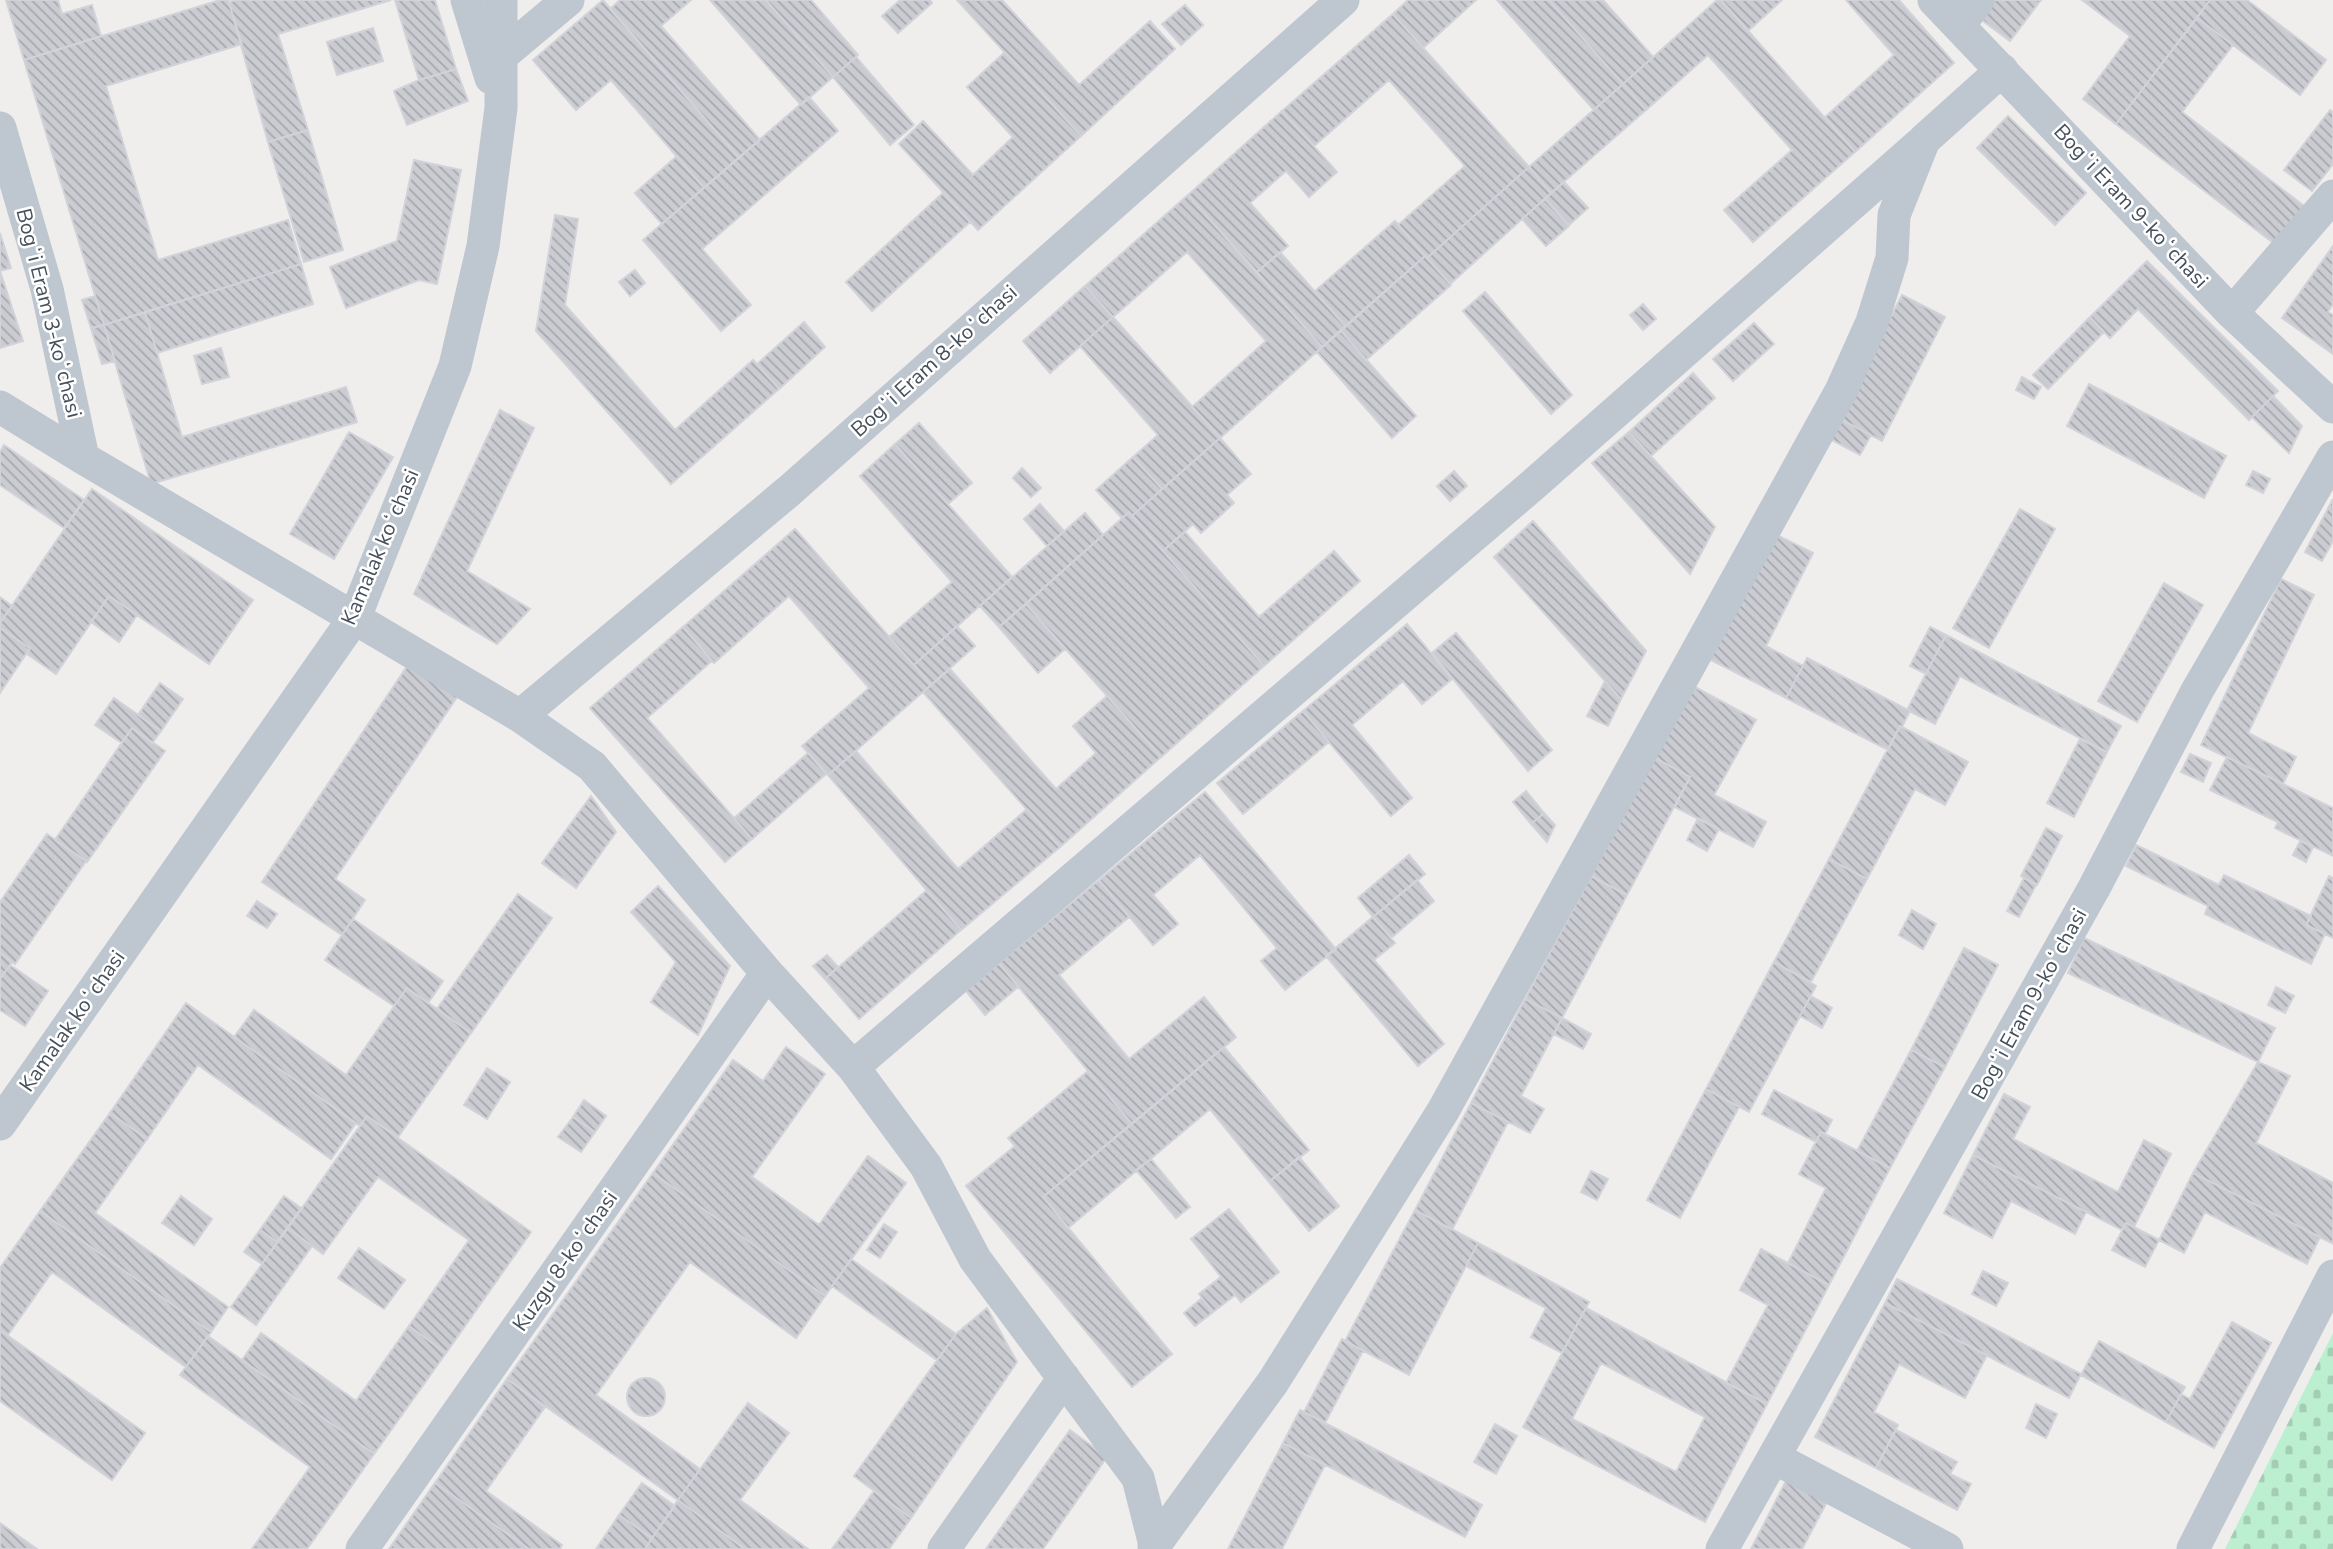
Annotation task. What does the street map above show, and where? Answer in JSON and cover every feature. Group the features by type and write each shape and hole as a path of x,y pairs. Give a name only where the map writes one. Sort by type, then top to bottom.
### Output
{"street":[{"path":"467,0 501,108"},
{"name":"Kamalak koʻchasi","path":"0,1124 355,618 455,366 483,246 501,108 501,0"},
{"path":"501,56 568,0"},
{"name":"Bogʻi Eram 8-koʻchasi","path":"520,716 789,491 1343,0"},
{"name":"Bogʻi Eram 9-koʻchasi","path":"1934,0 1968,13 2002,70 2232,313 2333,407"},
{"path":"852,1067 1513,502 2002,70"},
{"name":"Bogʻi Eram 3-koʻchasi","path":"0,128 47,289 83,458"},
{"path":"1155,1548 1273,1382 1443,1111 1841,391 1872,322 1892,258 1894,215 1924,140"},
{"path":"2232,313 2333,197"},
{"path":"0,407 520,716 592,766 767,973 852,1067 926,1166 975,1259 1138,1478 1155,1548"},
{"name":"Bogʻi Eram 9-koʻchasi","path":"1722,1549 2094,888 2197,691 2333,457"},
{"name":"Kuzgu 8-koʻchasi","path":"362,1549 767,973"},
{"path":"2193,1549 2333,1276"},
{"path":"944,1549 1064,1378"},
{"path":"1774,1458 1947,1549"}],"green space":[{"path":"2333,1333 2333,1549 2225,1549"}],"building":[{"path":"6,0 58,0 62,14 92,5 101,36 24,60"},
{"path":"220,0 228,0 242,44 106,86 158,260 288,220 301,264 104,325 24,60"},
{"path":"391,0 278,34 308,130 268,142 229,2"},
{"path":"395,0 435,0 456,69 419,80"},
{"path":"603,0 739,158 704,188 611,80 576,110 533,60"},
{"path":"620,0 691,0 661,26 760,140 739,158 610,9"},
{"path":"710,0 766,0 833,77 801,105"},
{"path":"766,0 811,0 858,55 833,77"},
{"path":"900,0 930,0 932,3 898,33 882,16"},
{"path":"957,0 1002,0 1079,85 1150,21 1175,49 1081,136"},
{"path":"1408,0 1476,0 1423,48 1393,14"},
{"path":"1497,0 1549,0 1623,84 1594,110"},
{"path":"1549,0 1603,0 1653,57 1623,84"},
{"path":"1717,0 1721,0 1855,152 1753,242 1724,210 1792,150 1708,55 1646,110 1623,84"},
{"path":"1721,0 1782,0 1748,31"},
{"path":"1846,0 1899,0 1954,63 1855,152 1825,117 1894,55"},
{"path":"1987,0 2041,0 2010,41 1975,15"},
{"path":"2082,0 2210,0 2116,124 2083,99 2130,36"},
{"path":"2210,0 2247,0 2326,60 2300,95 2197,18"},
{"path":"1185,5 1203,25 1181,45 1162,24"},
{"path":"1393,14 1529,167 1427,258 1398,225 1465,166 1389,80 1314,146 1282,111"},
{"path":"2197,18 2233,45 2182,112 2304,206 2275,244 2116,124"},
{"path":"373,28 383,61 337,75 327,42"},
{"path":"1005,52 1081,136 978,230 899,144 923,121 973,175 1013,137 967,87"},
{"path":"856,57 914,125 890,145 833,77"},
{"path":"456,69 468,101 407,125 394,91"},
{"path":"1623,84 1646,110 1551,193 1529,167"},
{"path":"809,97 838,131 702,249 751,305 721,331 643,240"},
{"path":"2330,110 2333,112 2333,164 2312,191 2284,170"},
{"path":"1282,111 1337,172 1309,197 1286,171 1250,203 1288,246 1257,272 1188,195"},
{"path":"2008,116 2086,193 2055,225 1977,148"},
{"path":"308,130 343,250 304,262 268,142"},
{"path":"677,156 704,188 662,224 635,193"},
{"path":"414,160 461,170 437,284 419,280 346,308 330,267 397,241"},
{"path":"1529,167 1551,193 1450,284 1427,258"},
{"path":"1564,182 1588,208 1569,225 1545,199"},
{"path":"943,193 970,222 872,311 846,282"},
{"path":"1188,195 1322,347 1220,438 1192,407 1266,341 1187,252 1113,317 1085,286"},
{"path":"1545,199 1569,226 1546,246 1522,219"},
{"path":"555,215 578,219 565,305 675,430 753,360 779,389 671,484 536,331"},
{"path":"1395,221 1425,256 1345,326 1315,291"},
{"path":"0,233 11,268 0,271"},
{"path":"2333,246 2333,304 2328,312 2333,315 2333,354 2282,318"},
{"path":"1280,252 1345,326 1322,347 1257,272"},
{"path":"1425,256 1451,285 1366,360 1341,331"},
{"path":"2147,261 2278,391 2249,420 2138,309 2110,338 2090,317"},
{"path":"301,264 313,304 157,353 145,312"},
{"path":"635,270 645,283 630,296 619,282"},
{"path":"0,271 23,341 0,348"},
{"path":"1085,286 1113,317 1050,373 1023,341"},
{"path":"1485,292 1572,395 1551,414 1463,311"},
{"path":"1902,295 1945,317 1882,441 1838,418"},
{"path":"95,296 104,325 91,328 82,300"},
{"path":"1643,304 1656,319 1643,330 1630,315"},
{"path":"145,312 182,437 346,387 357,422 151,484 104,325"},
{"path":"1113,317 1220,438 1162,489 1133,457 1158,435 1080,346"},
{"path":"2090,317 2104,332 2048,389 2033,375"},
{"path":"804,322 825,347 779,389 757,364"},
{"path":"1754,323 1774,344 1733,381 1713,359"},
{"path":"104,325 115,361 102,364 91,328"},
{"path":"1341,331 1416,416 1392,438 1317,352"},
{"path":"221,348 229,377 202,384 194,356"},
{"path":"1693,373 1715,398 1651,456 1629,432"},
{"path":"2022,377 2041,387 2034,399 2016,390"},
{"path":"2089,384 2226,456 2204,498 2067,426"},
{"path":"2273,396 2302,426 2289,453 2252,417"},
{"path":"500,410 534,428 467,571 530,609 497,644 414,594"},
{"path":"1838,418 1871,435 1860,455 1828,438"},
{"path":"919,423 972,483 948,504 895,444"},
{"path":"349,432 393,457 334,559 290,534"},
{"path":"1629,432 1715,527 1690,574 1592,463"},
{"path":"1220,438 1251,474 1227,495 1234,503 1201,533 1193,524 1163,551 1132,516"},
{"path":"895,444 1012,577 914,665 889,637 952,582 860,476"},
{"path":"4,445 84,500 64,528 0,485 0,452"},
{"path":"1133,457 1162,489 1132,516 1129,512 1122,518 1096,490"},
{"path":"1022,468 1041,488 1031,497 1013,478"},
{"path":"1454,471 1467,486 1450,501 1437,486"},
{"path":"2253,471 2270,479 2263,493 2246,485"},
{"path":"92,489 253,600 209,664 109,596 56,674 27,654 30,648 0,628 0,623"},
{"path":"2333,499 2333,541 2322,561 2305,552"},
{"path":"1040,504 1064,531 1047,546 1024,519"},
{"path":"2020,509 2055,529 1989,648 1953,628"},
{"path":"1129,512 1264,666 1161,757 1026,604"},
{"path":"1085,513 1103,535 999,627 980,606"},
{"path":"1533,521 1646,651 1621,699 1494,557"},
{"path":"795,529 931,685 828,775 802,746 869,688 789,596 714,663 683,627"},
{"path":"1185,532 1259,617 1334,551 1360,581 1264,666 1163,551"},
{"path":"1773,533 1813,553 1766,646 1803,666 1786,698 1709,659"},
{"path":"2281,579 2314,595 2248,733 2296,757 2283,784 2201,745"},
{"path":"2164,583 2203,605 2137,722 2098,701"},
{"path":"109,596 137,615 119,642 91,622"},
{"path":"0,597 12,606 0,623"},
{"path":"1026,604 1065,649 1038,673 999,627"},
{"path":"1407,624 1452,679 1422,704 1403,681 1352,725 1412,798 1391,816 1303,711"},
{"path":"957,626 975,646 931,685 914,665"},
{"path":"683,627 712,661 647,718 752,839 725,862 590,708"},
{"path":"1930,627 1946,635 1926,674 1910,666"},
{"path":"0,628 30,648 0,693"},
{"path":"1456,633 1552,750 1528,771 1432,653"},
{"path":"1946,635 2121,726 2107,752 1960,676 1935,724 1907,710"},
{"path":"1807,658 1910,711 1888,750 1786,698"},
{"path":"410,662 459,694 335,879 365,900 342,935 262,882"},
{"path":"950,669 1056,789 1096,753 1073,726 1107,696 1161,757 1060,847 923,692"},
{"path":"1605,681 1621,699 1608,726 1587,716"},
{"path":"160,683 183,699 161,731 138,715"},
{"path":"1693,686 1756,720 1714,795 1766,822 1753,847 1675,807 1690,777 1655,758"},
{"path":"114,698 161,731 152,743 132,728 122,743 95,725"},
{"path":"1303,711 1329,742 1243,814 1217,783"},
{"path":"1900,726 1968,762 1945,805 1915,789 1867,879 1829,859"},
{"path":"132,728 165,751 87,862 55,840"},
{"path":"2080,739 2107,752 2074,817 2047,803"},
{"path":"856,751 958,869 1027,809 1060,847 961,930 828,775"},
{"path":"808,753 826,774 752,839 734,818"},
{"path":"2190,754 2211,763 2203,782 2181,772"},
{"path":"2227,757 2333,808 2333,856 2275,828 2278,822 2210,790"},
{"path":"1655,758 1690,777 1627,895 1591,876"},
{"path":"1526,791 1544,813 1531,824 1513,802"},
{"path":"1205,792 1336,949 1285,990 1261,961 1277,948 1200,855 1153,895 1178,924 1153,945 1099,880"},
{"path":"591,796 616,832 576,888 542,863"},
{"path":"1544,813 1555,825 1547,842 1531,824"},
{"path":"1698,818 1719,829 1707,851 1687,840"},
{"path":"2046,828 2062,836 2037,885 2021,876"},
{"path":"47,834 86,861 15,964 0,953 0,902"},
{"path":"2300,841 2313,847 2306,862 2293,855"},
{"path":"2136,845 2219,885 2224,875 2311,916 2306,925 2325,934 2311,964 2205,914 2208,906 2126,866"},
{"path":"1409,855 1425,874 1373,917 1358,898"},
{"path":"1829,859 1867,879 1811,982 1774,962"},
{"path":"1591,876 1627,895 1562,1018 1525,999"},
{"path":"2329,876 2333,878 2333,938 2306,925"},
{"path":"2024,878 2036,885 2019,917 2007,911"},
{"path":"1099,880 1129,917 1059,975 1129,1059 1204,997 1236,1037 1132,1124 999,963"},
{"path":"1417,880 1434,901 1391,938 1373,917"},
{"path":"658,886 730,966 698,1035 651,1002 676,962 631,912"},
{"path":"927,890 961,930 859,1019 825,979"},
{"path":"518,894 552,918 471,1033 437,1009"},
{"path":"257,901 277,914 267,928 247,916"},
{"path":"1912,910 1936,924 1923,949 1899,935"},
{"path":"1373,917 1395,943 1374,960 1444,1044 1418,1066 1326,956"},
{"path":"353,919 443,981 428,1003 407,988 394,1006 325,960"},
{"path":"2084,938 2275,1028 2258,1062 2068,973"},
{"path":"1964,948 1998,965 1945,1067 1911,1050"},
{"path":"0,953 12,962 0,979"},
{"path":"827,955 838,967 825,979 813,966"},
{"path":"1774,962 1816,986 1749,1112 1706,1089"},
{"path":"999,963 1018,987 985,1015 966,991"},
{"path":"10,965 48,991 25,1026 0,1010 0,979"},
{"path":"2276,987 2294,996 2285,1013 2268,1005"},
{"path":"407,988 471,1033 398,1137 367,1116 360,1126 234,1037 254,1010 346,1075"},
{"path":"1811,996 1832,1008 1822,1028 1800,1016"},
{"path":"1525,999 1562,1018 1521,1096 1544,1109 1530,1133 1471,1103"},
{"path":"186,1003 356,1123 331,1159 198,1065 147,1139 110,1113"},
{"path":"1562,1018 1591,1034 1583,1049 1554,1034"},
{"path":"786,1047 825,1074 752,1177 819,1225 868,1156 906,1183 825,1296 653,1173 733,1060 763,1081"},
{"path":"1224,1047 1309,1150 1269,1182 1210,1109 1068,1228 1043,1197"},
{"path":"1911,1050 1945,1067 1890,1168 1857,1151"},
{"path":"2258,1062 2290,1076 2256,1143 2333,1183 2333,1244 2193,1173"},
{"path":"487,1068 510,1082 487,1119 464,1105"},
{"path":"1088,1071 1132,1124 1043,1197 1172,1354 1132,1387 966,1186 1015,1146 1008,1138"},
{"path":"1706,1089 1739,1107 1680,1218 1647,1200"},
{"path":"1774,1090 1832,1120 1825,1134 1821,1132 1816,1142 1762,1114"},
{"path":"2004,1094 2030,1107 2013,1139 2118,1192 2144,1140 2171,1154 2134,1227 2126,1223 2122,1230 1973,1155"},
{"path":"584,1100 606,1116 595,1132 573,1117"},
{"path":"1471,1103 1508,1122 1452,1230 1415,1210"},
{"path":"110,1113 147,1139 95,1213 228,1307 211,1332 40,1211"},
{"path":"367,1116 531,1232 446,1353 409,1326 469,1240 378,1177 323,1254 288,1228"},
{"path":"573,1117 595,1132 581,1152 558,1137"},
{"path":"1821,1132 1890,1168 1829,1285 1788,1263 1826,1188 1799,1174"},
{"path":"1973,1155 2086,1212 2075,1234 2011,1201 1992,1238 1944,1213"},
{"path":"1299,1157 1339,1206 1309,1231 1269,1182"},
{"path":"1151,1159 1190,1207 1176,1218 1136,1170"},
{"path":"1591,1171 1608,1179 1597,1200 1581,1192"},
{"path":"653,1173 825,1296 796,1338 690,1262 596,1395 700,1469 678,1500 507,1379"},
{"path":"2193,1173 2320,1237 2307,1264 2205,1212 2184,1253 2159,1240"},
{"path":"181,1196 212,1219 194,1245 162,1223"},
{"path":"284,1196 301,1208 277,1242 260,1230"},
{"path":"1229,1209 1279,1272 1241,1302 1191,1239"},
{"path":"1415,1210 1478,1243 1409,1375 1345,1341"},
{"path":"40,1211 211,1332 186,1367 52,1272 8,1335 0,1330 0,1268"},
{"path":"2126,1223 2159,1240 2145,1267 2112,1250"},
{"path":"884,1224 897,1232 880,1258 867,1250"},
{"path":"288,1228 312,1246 256,1325 231,1307"},
{"path":"260,1230 277,1242 262,1264 244,1252"},
{"path":"1478,1243 1589,1302 1562,1353 1531,1337 1546,1308 1466,1266"},
{"path":"359,1248 405,1280 384,1309 338,1278"},
{"path":"1761,1249 1829,1285 1767,1404 1726,1383 1768,1305 1740,1290"},
{"path":"851,1259 956,1334 937,1360 832,1286"},
{"path":"1983,1271 2008,1283 1996,1306 1972,1294"},
{"path":"1221,1277 1235,1295 1213,1312 1199,1294"},
{"path":"1897,1279 2081,1374 2069,1398 1885,1303"},
{"path":"1202,1298 1213,1312 1195,1326 1184,1313"},
{"path":"1885,1303 1987,1355 1965,1398 1899,1364 1874,1412 1898,1425 1876,1468 1815,1437"},
{"path":"987,1308 1017,1362 911,1518 854,1476 956,1334"},
{"path":"1586,1308 1767,1404 1705,1522 1523,1427","holes":["1601,1363 1705,1417 1676,1472 1572,1419"]},
{"path":"2232,1322 2271,1343 2214,1448 2166,1422 2181,1394 2190,1399"},
{"path":"409,1326 446,1353 374,1454 242,1360 261,1333 356,1401"},
{"path":"0,1330 145,1433 112,1480 0,1401"},
{"path":"208,1336 374,1454 307,1549 252,1549 310,1467 180,1375"},
{"path":"1342,1339 1363,1351 1325,1423 1304,1412"},
{"path":"2099,1341 2185,1387 2166,1422 2081,1375"},
{"path":"646,1378 660,1383 665,1397 660,1411 646,1416 632,1411 627,1397 632,1383"},
{"path":"507,1379 545,1407 486,1491 562,1545 560,1549 529,1549 435,1483"},
{"path":"748,1403 789,1433 740,1500 808,1549 745,1549 678,1500"},
{"path":"2036,1404 2057,1414 2046,1438 2026,1428"},
{"path":"1300,1410 1482,1505 1465,1537 1283,1443"},
{"path":"1495,1424 1517,1436 1496,1474 1474,1462"},
{"path":"1070,1430 1107,1457 1043,1549 986,1549"},
{"path":"1896,1430 1957,1462 1950,1474 1971,1484 1957,1510 1876,1468"},
{"path":"1283,1443 1325,1465 1282,1549 1228,1549"},
{"path":"1786,1481 1827,1502 1802,1549 1751,1549"},
{"path":"435,1483 529,1549 389,1549"},
{"path":"642,1483 675,1506 652,1538 619,1515"},
{"path":"874,1491 911,1518 889,1549 832,1549"},
{"path":"678,1500 745,1549 645,1549"},
{"path":"619,1515 652,1538 645,1549 596,1549"},
{"path":"0,1523 37,1549 0,1549"}]}
